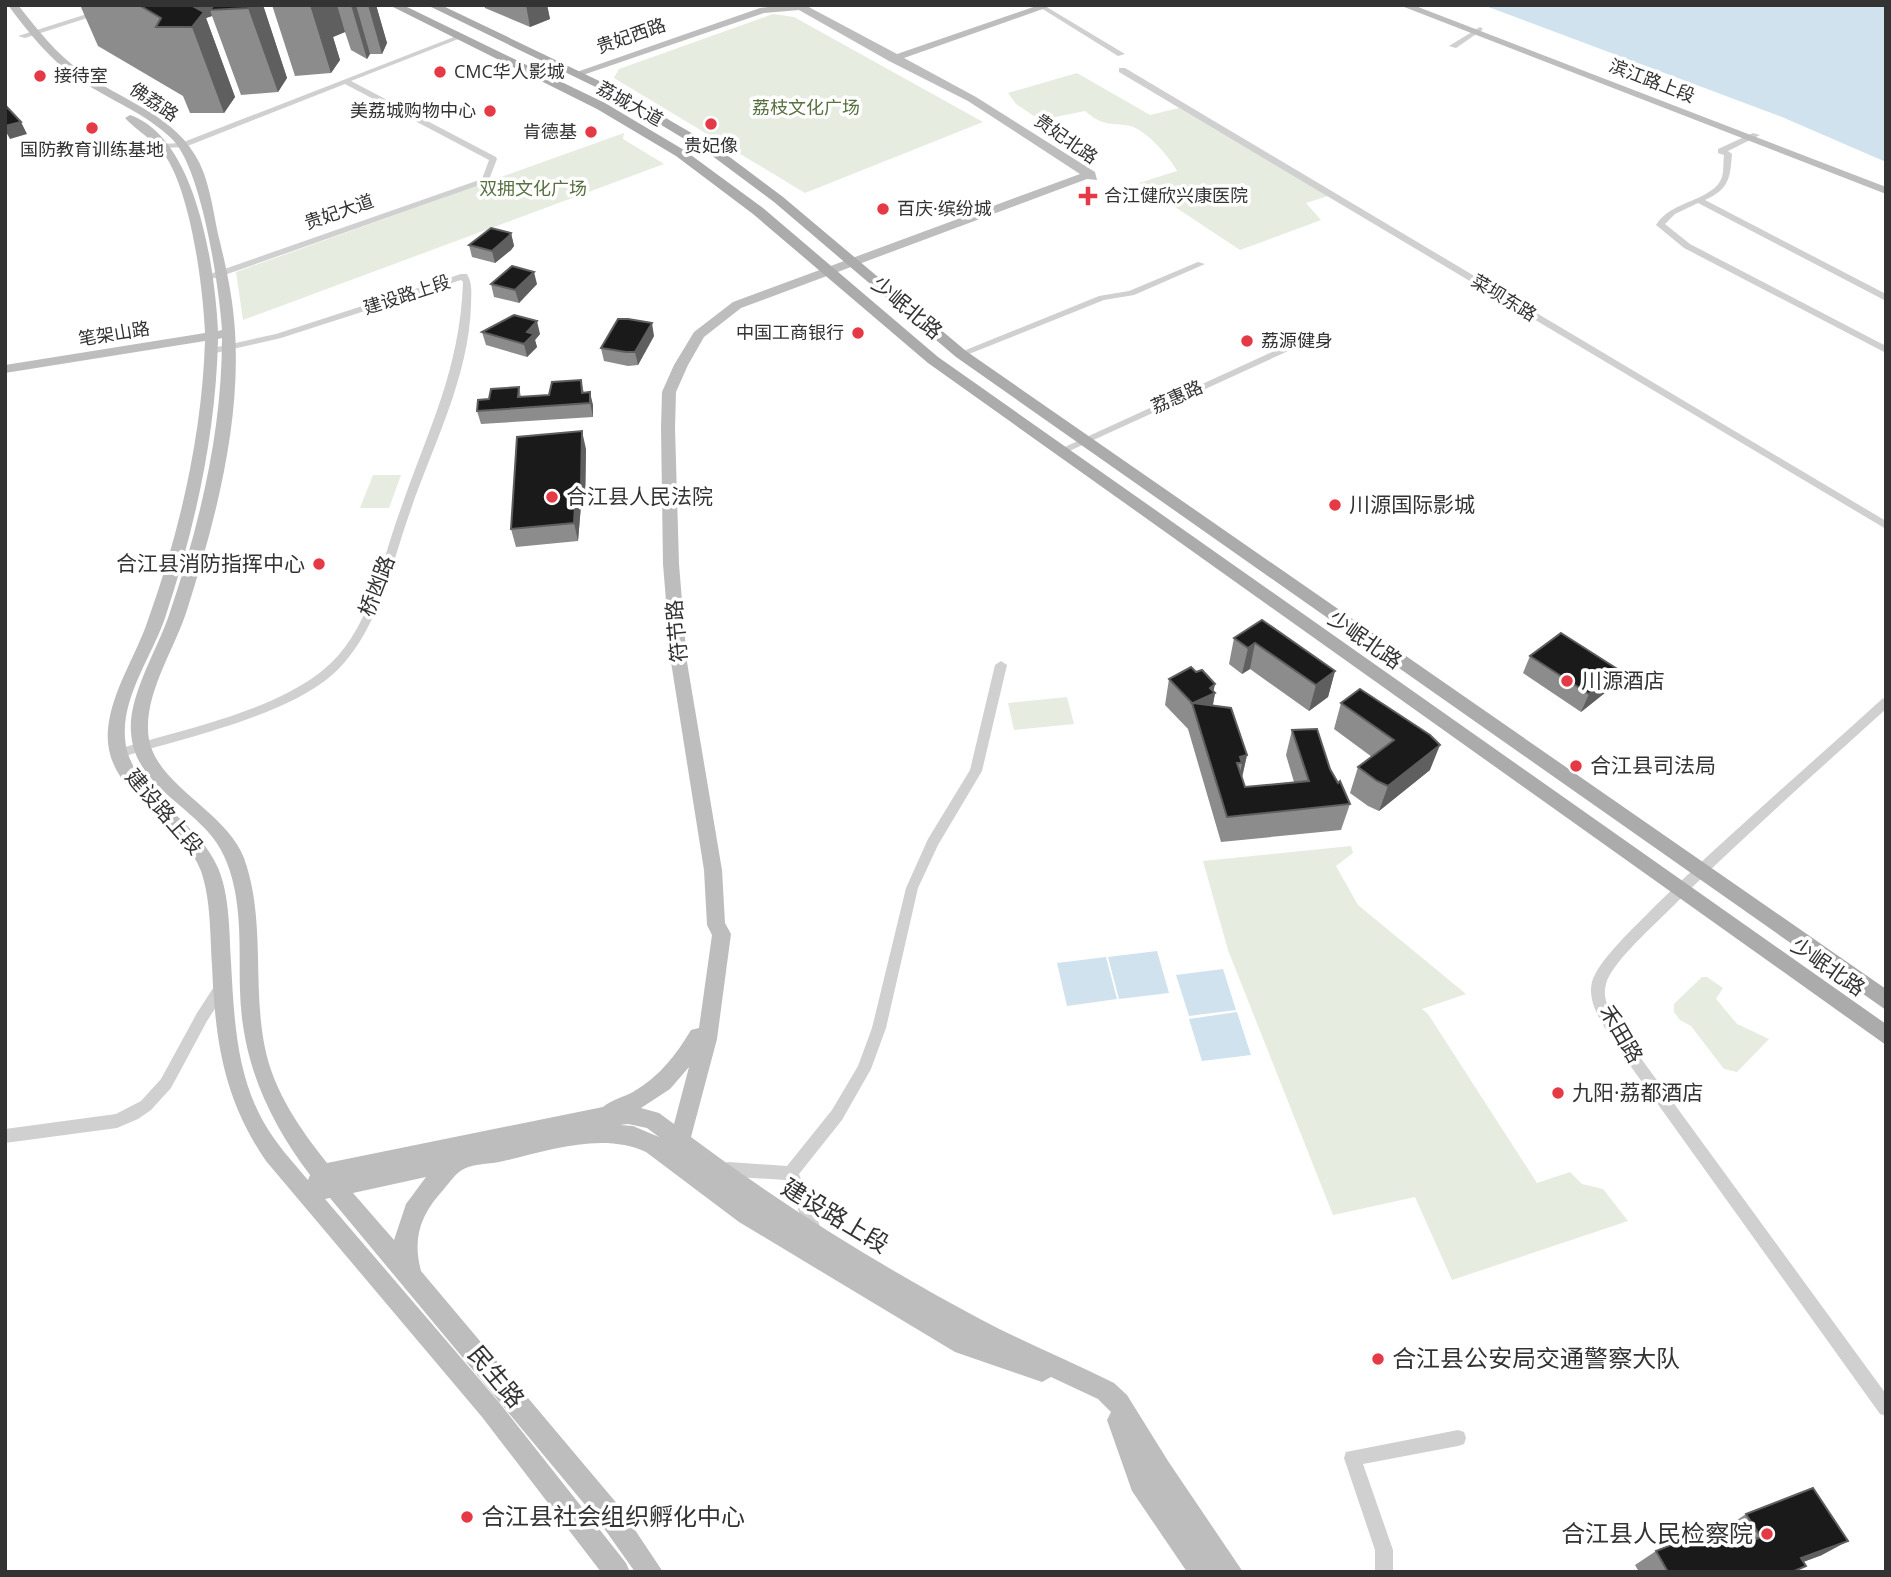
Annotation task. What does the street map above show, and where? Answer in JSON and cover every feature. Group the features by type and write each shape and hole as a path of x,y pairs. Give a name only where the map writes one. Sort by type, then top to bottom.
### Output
{"main road":[{"name":"佛荔路","path":"13,5 43,61 65,79 140,124 165,146 175,159 188,187 220,342"},
{"name":"荔城大道","path":"394,5 633,123 693,161 758,211 828,274"},
{"name":"荔城大道","path":"432,5 579,76 716,152 759,183 853,265"},
{"path":"894,57 1029,5"},
{"name":"滨江路上段","path":"1404,5 1478,30"},
{"name":"滨江路上段","path":"1415,5 1886,188"},
{"path":"894,57 1044,6"},
{"name":"贵妃西路","path":"579,76 783,10 805,13 894,57"},
{"name":"佛荔路","path":"5,14 78,74 153,118 180,143 201,183 221,272 220,342"},
{"name":"贵妃北路","path":"894,57 1089,176"},
{"path":"680,153 703,144"},
{"path":"693,161 716,152"},
{"name":"符节路","path":"674,1145 698,1036 712,933 716,925 713,870 679,662 671,564 669,393 681,365 698,341 744,310 828,274 1089,176"},
{"path":"801,250 828,242"},
{"name":"少岷北路","path":"853,265 961,354 1082,441 1197,518 1886,1001"},
{"name":"少岷北路","path":"828,274 933,360 1886,1036"},
{"name":"笔架山路","path":"5,369 220,342"},
{"name":"建设路上段","path":"220,342 225,410 208,498 188,582 140,722 141,745 155,771 217,829 234,856 246,921 256,1054 278,1110 330,1181"},
{"name":"建设路上段","path":"220,342 188,500 155,621 117,725 119,753 134,783 195,841 209,866 214,884 230,1064 247,1112 261,1139 309,1192"},
{"name":"符节路","path":"674,1145 707,1039 717,985 722,934 716,925"},
{"path":"595,1117 624,1107 656,1089 679,1067 698,1036"},
{"name":"建设路上段","path":"330,1181 595,1117 652,1120 674,1145 747,1215 963,1344 1046,1371 1103,1399 1126,1435 1133,1465 1141,1482 1202,1572"},
{"name":"建设路上段","path":"330,1181 454,1164 564,1138 607,1133 674,1145 816,1236 972,1327 1079,1376 1114,1397 1159,1470 1230,1572"},
{"path":"414,1280 404,1248 407,1227 421,1198 454,1164"},
{"path":"309,1192 330,1181"},
{"name":"民生路","path":"330,1181 610,1515 650,1572"},
{"name":"民生路","path":"309,1192 490,1409 617,1572"}],"street":[{"path":"30,33 112,5"},
{"path":"30,33 124,5"},
{"path":"1044,6 1121,54"},
{"path":"1453,46 1478,30"},
{"path":"165,146 180,143 459,37"},
{"path":"180,143 368,68 360,64"},
{"name":"菜坝东路","path":"1122,70 1886,526"},
{"name":"贵妃大道","path":"206,278 485,180 493,159 345,81"},
{"path":"1752,137 1724,152 1722,185 1660,221 1663,230 1886,351"},
{"path":"1698,200 1886,298"},
{"path":"961,354 1102,298 1131,293 1201,264"},
{"name":"建设路上段","path":"220,342 278,336 464,276"},
{"name":"桥凼路","path":"119,753 294,694 324,675 343,656 371,610 448,397 465,327 467,301 464,276"},
{"name":"荔惠路","path":"1061,450 1294,345"},
{"path":"716,1170 739,1168 774,1175 791,1173 837,1115 869,1058 912,888 932,843 976,771 1001,665"},
{"name":"禾田路","path":"1886,702 1680,891 1603,972 1599,992 1606,1016 1624,1046 1886,1408"},
{"path":"5,1136 117,1121 135,1115 168,1085 196,1027 223,986"},
{"path":"791,1173 816,1236"},
{"path":"1384,1572 1384,1550 1352,1458 1458,1438"}],"green space":[{"name":"荔枝文化广场","path":"773,14 794,17 983,122 805,193 614,78 619,69"},
{"path":"1077,73 1150,115 1179,108 1328,196 1306,203 1321,220 1240,250 1139,183 1177,171 1163,151 1143,132 1130,126 1102,122 1085,111 1040,120 1016,104 1008,93"},
{"name":"双拥文化广场","path":"624,133 623,139 664,164 243,320 236,272"},
{"path":"373,475 401,475 389,508 360,508"},
{"path":"1067,697 1074,724 1014,730 1008,703"},
{"path":"1351,846 1353,853 1336,866 1358,905 1466,994 1422,1009 1428,1014 1537,1183 1570,1172 1582,1184 1603,1189 1628,1221 1452,1280 1415,1197 1333,1215 1228,950 1203,861"},
{"path":"1702,977 1707,977 1723,988 1716,999 1737,1024 1769,1039 1737,1072 1724,1069 1691,1026 1680,1020 1674,1012 1674,1004"}],"water":[{"path":"1483,5 1886,5 1886,162 1782,117"},
{"path":"1157,951 1169,993 1119,999 1108,957"},
{"path":"1106,957 1117,999 1067,1006 1057,963"},
{"path":"1223,969 1236,1010 1189,1016 1176,975"},
{"path":"1237,1012 1251,1055 1202,1061 1189,1019"}],"building":[{"path":"139,5 191,5 204,12 192,27 156,27 161,18"},
{"path":"214,5 250,5 248,8 210,10"},
{"path":"5,105 21,122 5,126"},
{"path":"491,228 511,233 492,251 469,245"},
{"path":"512,266 534,272 515,290 491,284"},
{"path":"514,315 537,321 527,332 534,334 524,344 482,332"},
{"path":"618,319 652,323 635,352 601,348"},
{"path":"581,380 582,393 590,392 590,403 477,411 478,400 489,399 491,389 519,387 518,397 549,395 552,382"},
{"name":"合江县人民法院","path":"582,431 581,487 576,488 574,523 511,529 517,437"},
{"path":"1262,620 1335,671 1316,685 1255,643 1248,648 1234,638"},
{"path":"1561,633 1619,670 1589,694 1530,656"},
{"path":"1191,667 1196,672 1202,670 1215,684 1210,688 1215,693 1193,703 1231,708 1247,755 1240,757 1242,763 1237,763 1245,787 1309,781 1292,730 1317,729 1330,769 1338,783 1340,781 1350,804 1227,817 1192,703 1169,679"},
{"path":"1360,689 1430,735 1440,745 1388,786 1358,767 1394,740 1341,703"},
{"name":"合江县人民检察院","path":"1813,1488 1848,1541 1801,1558 1806,1566 1792,1572 1668,1572 1656,1551 1725,1523 1739,1546 1761,1537 1746,1514"}],"place":[{"name":"CMC华人影城","path":"440,72"},
{"name":"接待室","path":"40,76"},
{"name":"美荔城购物中心","path":"490,111"},
{"name":"贵妃像","path":"711,124"},
{"name":"国防教育训练基地","path":"92,128"},
{"name":"肯德基","path":"591,132"},
{"name":"合江健欣兴康医院","path":"1088,196"},
{"name":"百庆·缤纷城","path":"883,209"},
{"name":"中国工商银行","path":"858,333"},
{"name":"荔源健身","path":"1247,341"},
{"name":"合江县人民法院","path":"552,497"},
{"name":"川源国际影城","path":"1335,505"},
{"name":"合江县消防指挥中心","path":"319,564"},
{"name":"川源酒店","path":"1567,681"},
{"name":"合江县司法局","path":"1576,766"},
{"name":"九阳·荔都酒店","path":"1558,1093"},
{"name":"合江县公安局交通警察大队","path":"1378,1359"},
{"name":"合江县社会组织孵化中心","path":"467,1517"},
{"name":"合江县人民检察院","path":"1767,1534"}]}
